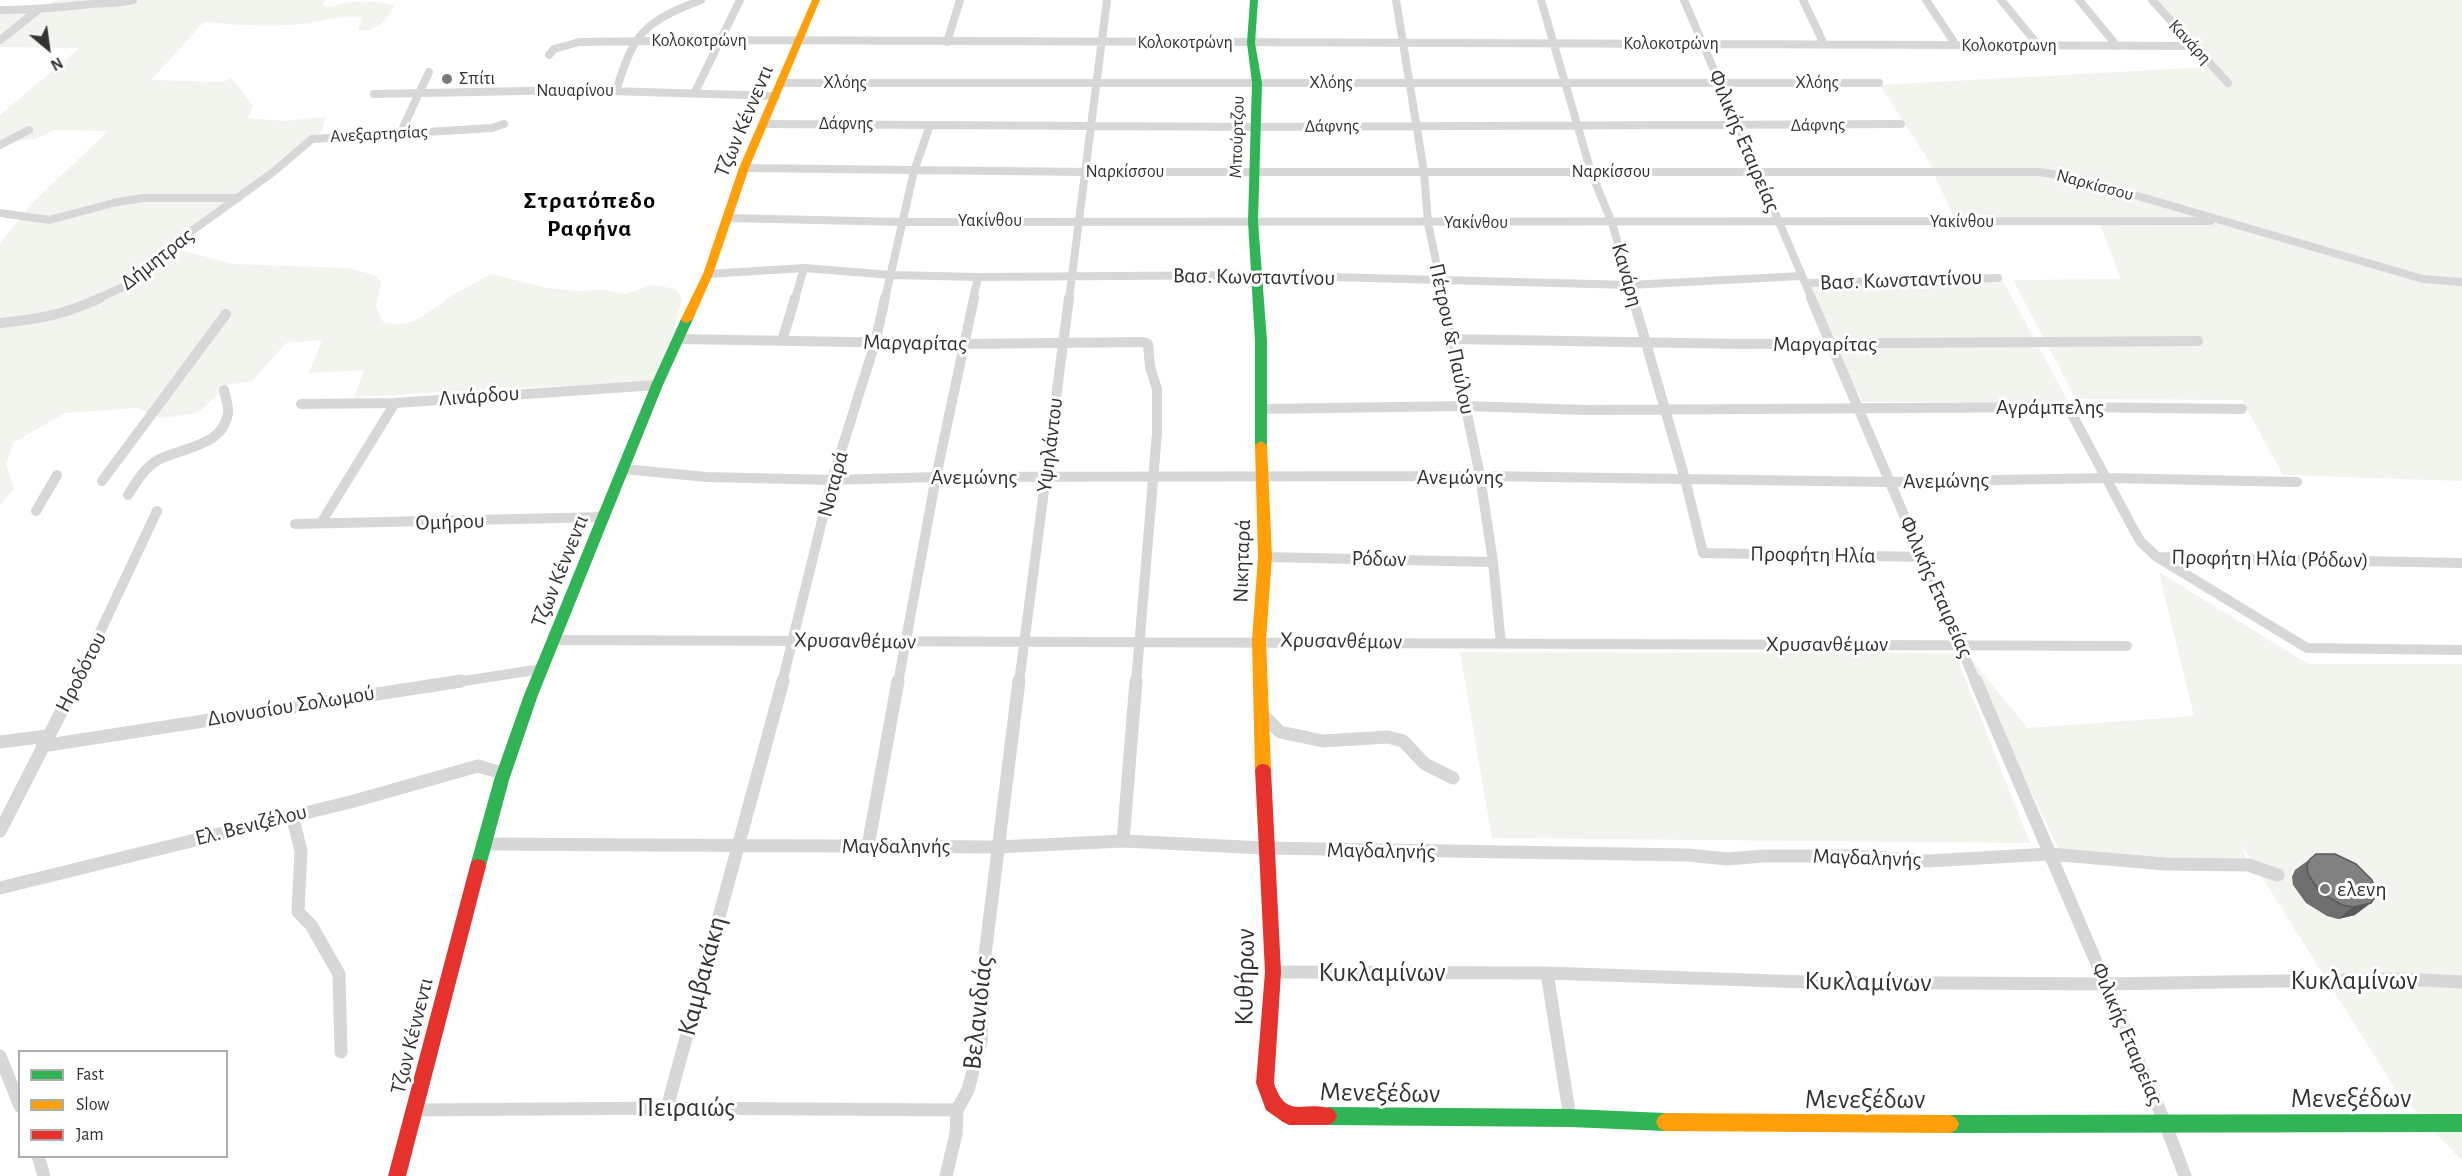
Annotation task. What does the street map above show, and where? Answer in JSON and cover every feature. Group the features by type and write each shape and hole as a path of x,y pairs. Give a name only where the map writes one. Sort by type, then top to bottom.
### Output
{"street":[{"path":"0,10 112,5 133,0"},
{"path":"616,91 623,66 635,42 654,21 701,0"},
{"path":"695,92 740,0"},
{"name":"Τζων Κέννεντι","path":"397,1176 502,773 541,669 555,640 657,385 708,274 744,168 800,42 816,0"},
{"path":"947,42 960,0"},
{"name":"Υψηλάντου","path":"998,847 1107,0"},
{"name":"Μπούρτζου","path":"1254,0 1251,43 1257,83 1253,172 1255,275"},
{"name":"Πέτρου & Παύλου","path":"1396,0 1424,172 1428,223 1480,476 1493,562 1501,644"},
{"name":"Κανάρη","path":"1540,0 1563,83 1579,126 1592,172 1612,223 1685,479 1703,553"},
{"name":"Φιλικής Εταιρείας","path":"1684,0 1829,344 1961,644 2165,1123 2185,1176"},
{"path":"1803,0 1824,44"},
{"path":"1926,0 1956,45"},
{"path":"2001,0 2039,46"},
{"path":"2079,0 2117,46"},
{"name":"Κανάρη","path":"2152,0 2228,83"},
{"path":"0,40 38,10"},
{"name":"Κολοκοτρώνη","path":"549,55 554,50 577,42 722,40 1102,44 1824,44"},
{"name":"Κολοκοτρωνη","path":"1824,44 2194,46"},
{"path":"400,134 429,72"},
{"name":"Χλόης","path":"782,83 1879,83"},
{"name":"Ναυαρίνου","path":"374,94 616,91 776,96"},
{"name":"Ανεξαρτησίας","path":"239,198 312,139 492,128 504,124"},
{"name":"Δάφνης","path":"763,124 1255,127 1416,124 1737,126 1901,124"},
{"name":"Νοταρά","path":"738,845 794,639 832,480 875,343 914,171 930,125"},
{"path":"0,145 29,130"},
{"name":"Ναρκίσσου","path":"744,168 1086,172 2050,173 2076,178 2423,279 2462,282"},
{"path":"0,213 49,220 117,202 143,198 239,198"},
{"name":"Δήμητρας","path":"0,323 42,319 69,312 138,280 193,230 239,198"},
{"name":"Υακίνθου","path":"728,218 903,222 1079,220 1428,223 2223,221"},
{"path":"782,341 804,268"},
{"name":"Βασ. Κωνσταντίνου","path":"708,274 804,268 891,275 978,277 1255,275 1630,285 1803,279 1998,278"},
{"name":"Νικηταρά","path":"1255,275 1261,341 1260,409 1264,478 1265,557 1259,640 1265,848"},
{"path":"868,846 936,477 978,277"},
{"path":"102,481 226,314"},
{"name":"Μαργαρίτας","path":"680,339 965,344 1144,342 1148,344 1150,367 1157,389 1157,433 1152,478"},
{"name":"Μαργαρίτας","path":"1452,339 1829,344 2198,341"},
{"name":"Λινάρδου","path":"301,404 395,403 657,385"},
{"path":"128,495 133,486 157,461 188,450 217,435 228,414 224,390"},
{"path":"321,523 395,403"},
{"name":"Αγράμπελης","path":"1260,409 1466,406 1586,410 1858,407 2242,409"},
{"path":"2068,407 2141,542 2157,557"},
{"name":"Ανεμώνης","path":"623,470 707,477 832,480 936,477 1480,476 1889,482 2108,478 2297,482"},
{"path":"36,511 57,475"},
{"path":"1123,841 1152,478"},
{"name":"Ηροδότου","path":"0,831 98,641 158,511"},
{"name":"Ομήρου","path":"295,524 605,517"},
{"name":"Προφήτη Ηλία","path":"1703,553 1923,557"},
{"name":"Ρόδων","path":"1265,557 1493,562"},
{"name":"Προφήτη Ηλία (Ρόδων)","path":"2157,557 2462,563"},
{"name":"Προφήτη Ηλία (Ρόδων)","path":"2157,557 2307,648 2462,650"},
{"name":"Χρυσανθέμων","path":"555,640 794,639 907,643 1025,639 1140,643 1259,640 1501,644 2127,646"},
{"name":"Διονυσίου Σολωμού","path":"0,742 45,741 541,669"},
{"path":"1260,712 1280,732 1323,741 1388,737 1403,741 1425,764 1453,778"},
{"name":"Ελ. Βενιζέλου","path":"0,888 478,766 502,773"},
{"path":"292,815 296,825 303,866 298,912 311,925 339,974 341,1052"},
{"name":"Μαγδαληνής","path":"483,844 998,847 1123,841 1478,854 1688,855 1727,859 1764,856 1855,856 1928,861 2049,855 2165,864 2248,865 2278,875"},
{"name":"Καμβακάκη","path":"667,1108 738,845"},
{"name":"Βελανιδιάς","path":"946,1176 956,1134 957,1110 968,1090 981,1041 983,971 998,847"},
{"name":"Κυθήρων","path":"1265,848 1273,972 1265,1083 1267,1096 1272,1106"},
{"name":"Κυκλαμίνων","path":"1273,972 1547,973 1806,982 2105,984 2403,979 2462,982"},
{"path":"1547,973 1570,1118"},
{"path":"0,1056 18,1101"},
{"name":"Μενεξέδων","path":"1272,1106 1289,1116 1570,1118 1718,1124 2462,1123"},
{"name":"Πειραιώς","path":"415,1110 667,1108 957,1110"},
{"path":"39,1158 44,1176"}],"shaded area":[{"path":"57,0 325,0 322,5 332,7 363,2 395,6 380,25 370,30 358,29 362,17 354,16 302,24 277,25 204,22 151,80 223,82 232,78 253,106 248,118 284,121 325,117 322,132 169,247 233,264 349,268 377,276 381,283 376,306 383,322 394,324 403,324 419,318 491,274 547,288 576,291 604,290 625,294 652,285 676,289 682,299 665,359 653,381 354,397 364,370 309,373 322,340 286,343 252,381 227,385 198,413 161,418 137,408 65,413 13,443 6,465 14,488 0,506 0,243 32,203 108,131 54,130 36,139 0,142 0,115 79,48 0,47 0,11 45,7"},
{"path":"2156,0 2462,0 2462,481 2283,475 2242,400 2076,399 2013,280 2121,279 2100,225 1956,222 1927,158 1880,85 2209,67"},
{"path":"2002,279 2069,403 1863,402 1825,332 1810,285"},
{"path":"2159,572 2308,664 2462,664 2462,1161 2398,1093 2241,844 2248,865 2062,856 1964,651 2028,728 2194,716"},
{"path":"1460,652 1955,653 2030,843 1492,838"}],"building":[{"path":"2316,854 2335,854 2356,864 2372,880 2375,897 2371,903 2353,907 2342,905 2320,892 2308,874 2307,865"}],"traffic: fast":[{"path":"1254,0 1251,43 1257,83 1253,221 1261,341 1261,445"},
{"path":"478,866 502,780 531,695 657,385 687,319"},
{"path":"1328,1116 1570,1118 1665,1122"},
{"path":"1950,1124 2462,1123"}],"traffic: slow":[{"path":"687,319 708,274 744,168 816,0"},
{"path":"1261,445 1265,557 1259,640 1263,770"},
{"path":"1665,1122 1950,1124"}],"traffic: jam":[{"path":"1263,770 1273,972 1265,1083 1272,1104 1289,1116 1328,1116"},
{"path":"397,1176 478,866"}],"place":[{"name":"Σπίτι","path":"447,79"},
{"name":"ελενη","path":"2325,889"}],"district":[{"name":"Στρατόπεδο Ραφήνα","path":"590,215"}]}
